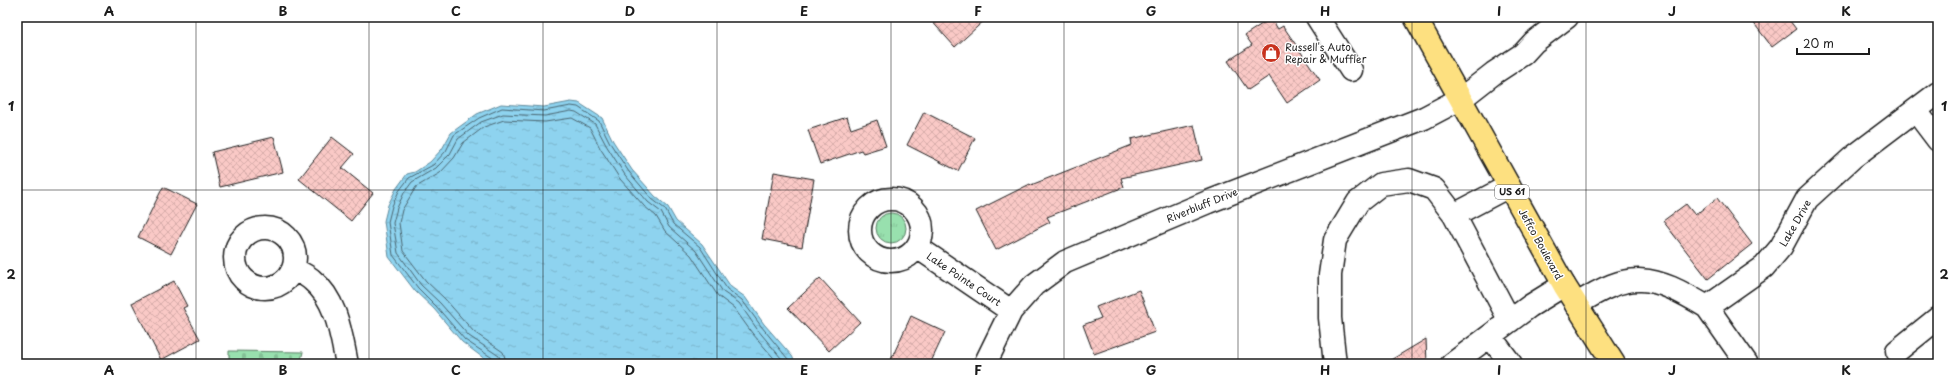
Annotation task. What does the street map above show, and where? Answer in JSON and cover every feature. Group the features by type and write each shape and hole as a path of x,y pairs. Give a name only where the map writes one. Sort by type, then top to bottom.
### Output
{"main road":[{"name":"Jeffco Boulevard","path":"1415,17 1462,98 1509,186 1576,305 1614,364"}],"street":[{"name":"Riverbluff Drive","path":"985,364 1011,311 1034,286 1065,262 1208,202 1411,123 1462,98 1494,73 1523,54 1534,42 1566,17"},
{"path":"1325,20 1351,70"},
{"name":"Lake Drive","path":"1707,307 1764,267 1781,247 1807,199 1852,158 1938,93"},
{"path":"1916,111 1938,140"},
{"path":"1335,364 1330,318 1330,275 1335,240 1358,202 1380,184 1410,180 1434,189 1454,215 1510,321"},
{"path":"1454,215 1509,186"},
{"name":"Lake Pointe Court","path":"917,247 1011,311"},
{"path":"293,269 312,280 328,296 340,330 347,364"},
{"path":"1576,305 1611,284 1630,280 1652,281 1666,285 1707,307 1747,364"},
{"path":"1452,364 1510,321 1564,284"},
{"path":"1897,350 1938,318"},
{"path":"1490,336 1511,364"}],"green space":[{"path":"891,213 902,217 906,228 902,239 891,243 880,239 876,228 880,217"},
{"path":"229,351 303,352 300,364 229,364"}],"water":[{"path":"571,102 579,103 602,118 613,141 632,170 655,196 668,207 676,221 702,244 731,287 745,297 764,324 792,356 796,364 498,364 486,360 462,342 434,309 415,291 389,257 384,221 388,205 396,189 407,174 415,172 430,162 442,149 451,133 477,114 501,104 544,107"}],"building":[{"path":"928,17 988,17 955,47"},
{"path":"1749,17 1787,17 1796,29 1772,47"},
{"name":"Russell's Auto Repair & Muffler","path":"1271,18 1278,29 1283,26 1320,80 1287,103 1269,76 1248,90 1228,61 1252,45 1245,35"},
{"path":"924,112 975,138 958,171 907,145"},
{"path":"847,117 851,129 877,120 886,146 863,153 861,150 820,164 808,130"},
{"path":"1194,125 1202,160 1121,178 1124,187 1047,217 1050,222 996,250 976,211 1030,184 1031,185 1132,145 1131,139"},
{"path":"274,137 283,172 220,187 212,152"},
{"path":"332,137 354,154 342,168 373,193 351,221 299,179"},
{"path":"774,172 814,179 802,247 762,239"},
{"path":"163,187 197,204 171,254 138,237"},
{"path":"1717,198 1752,244 1708,279 1663,221 1686,204 1695,215"},
{"path":"820,278 860,322 829,351 788,308"},
{"path":"174,281 187,306 183,308 200,339 161,360 132,303"},
{"path":"1139,290 1155,332 1094,354 1083,325 1101,318 1096,307"},
{"path":"911,316 945,332 930,364 889,364"},
{"path":"1426,339 1427,364 1384,364"}],"place":[{"name":"Russell's Auto Repair & Muffler","path":"1271,53"}]}
